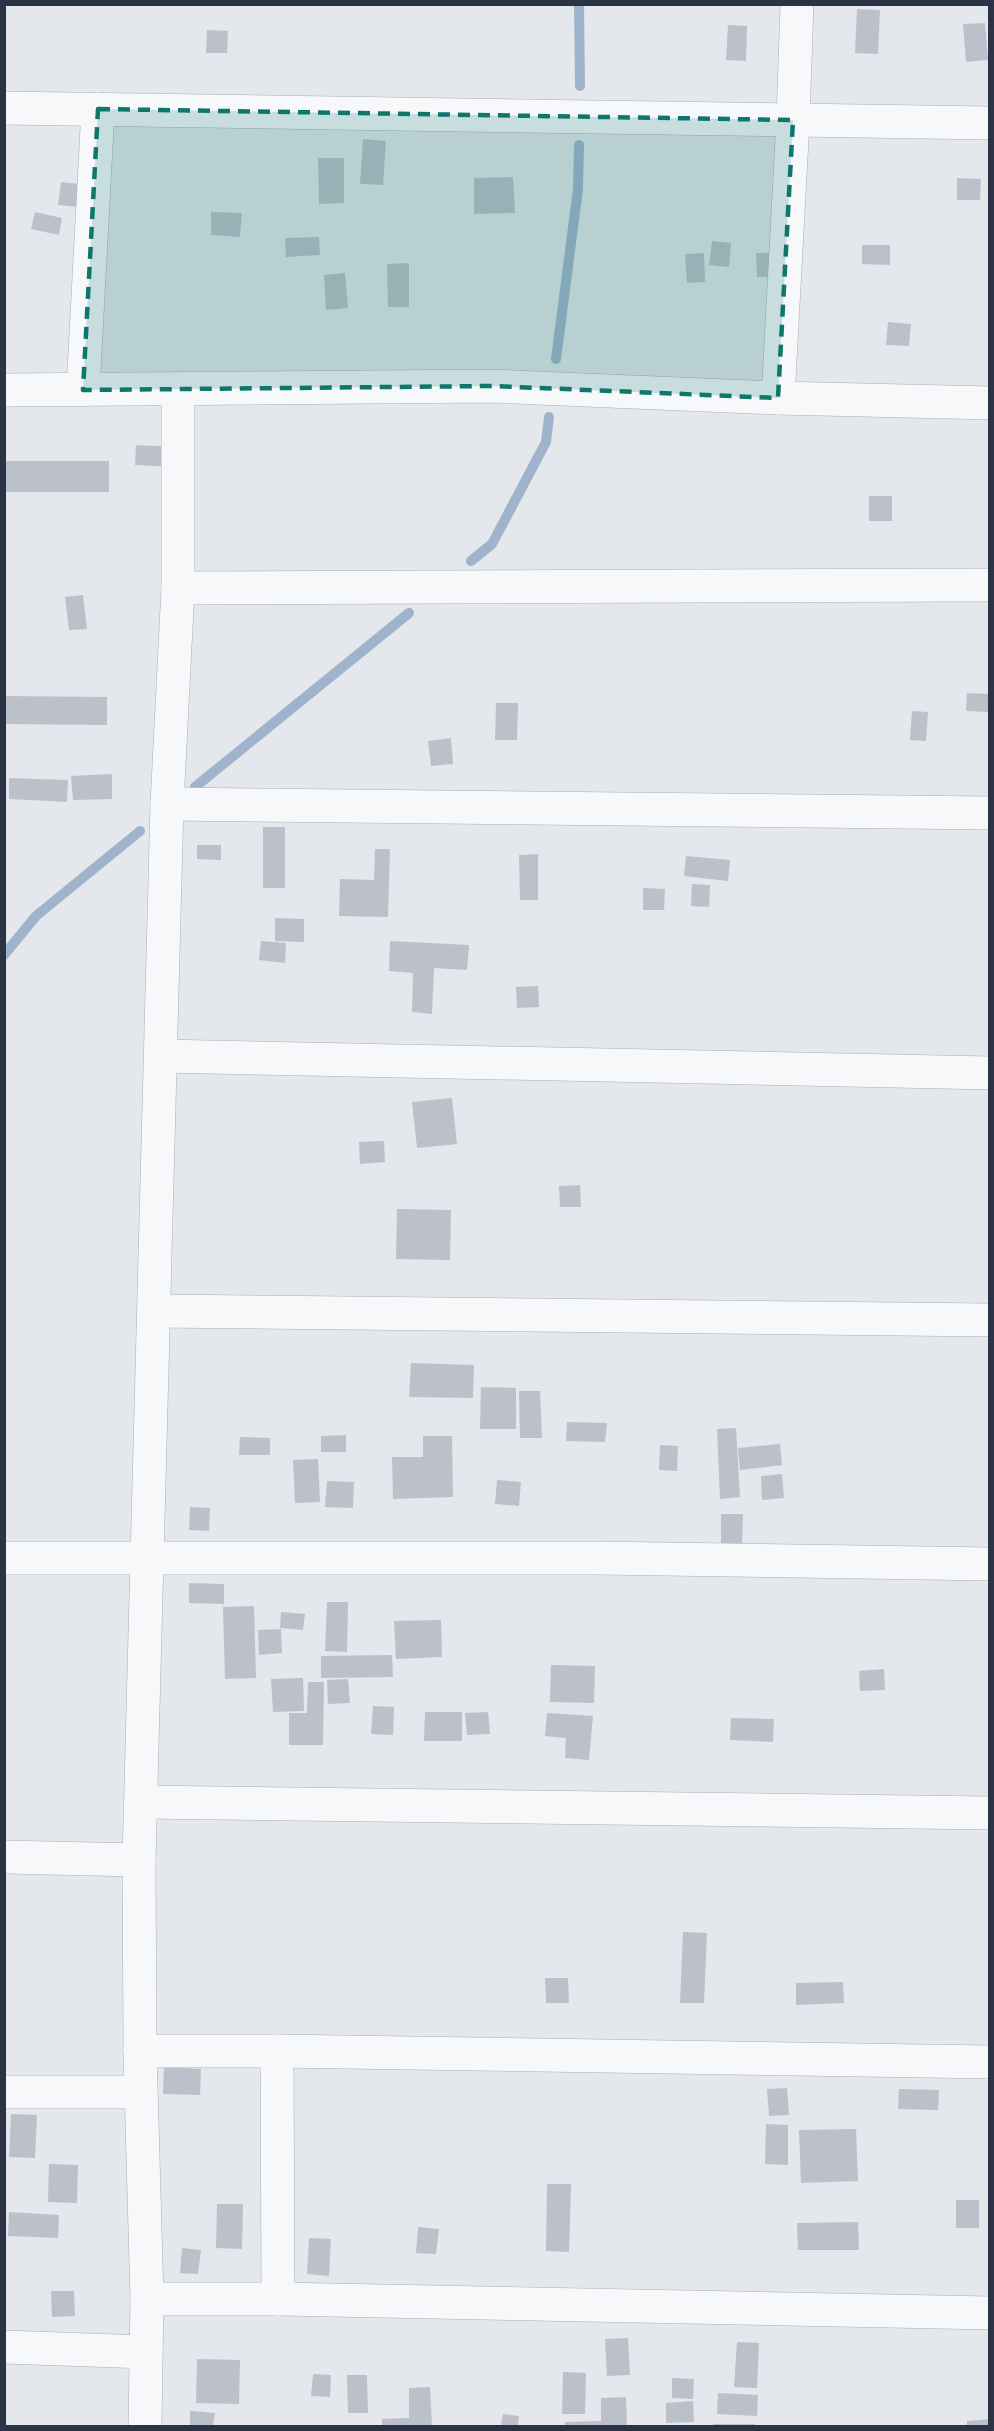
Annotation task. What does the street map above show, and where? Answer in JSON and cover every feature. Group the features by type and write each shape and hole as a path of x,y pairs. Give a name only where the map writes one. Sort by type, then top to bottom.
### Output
{"street":[{"path":"778,398 793,120 796,4"},
{"path":"4,108 990,123"},
{"path":"83,390 98,109"},
{"path":"4,390 492,386 778,398 990,403"},
{"path":"145,2427 147,2299 140,2051 139,1860 167,804 178,588 178,390"},
{"path":"178,588 990,585"},
{"path":"167,804 990,813"},
{"path":"160,1056 990,1073"},
{"path":"154,1311 990,1320"},
{"path":"4,1558 147,1556 585,1558 990,1564"},
{"path":"141,1802 990,1813"},
{"path":"4,1857 139,1860"},
{"path":"140,2051 990,2062"},
{"path":"277,2051 278,2299"},
{"path":"4,2092 141,2092"},
{"path":"147,2299 278,2299 990,2313"},
{"path":"4,2347 146,2352"}],"highlighted area":[{"path":"98,109 793,120 778,398 492,386 83,390"}],"building":[{"path":"857,9 880,10 878,54 855,53"},
{"path":"985,23 988,60 966,62 963,24"},
{"path":"728,25 747,26 746,61 726,60"},
{"path":"207,30 228,31 227,53 206,53"},
{"path":"363,139 386,141 383,185 360,184"},
{"path":"318,158 344,158 344,203 319,204"},
{"path":"513,177 515,213 474,214 474,178"},
{"path":"957,178 981,179 980,200 957,200"},
{"path":"61,182 80,184 78,207 58,205"},
{"path":"35,212 62,218 59,235 31,229"},
{"path":"211,212 242,213 240,237 211,235"},
{"path":"319,237 320,255 286,257 285,238"},
{"path":"712,241 731,243 729,267 709,265"},
{"path":"862,245 890,245 890,265 862,264"},
{"path":"704,253 705,282 687,283 685,254"},
{"path":"756,253 771,253 772,277 757,277"},
{"path":"409,263 409,307 388,307 387,264"},
{"path":"345,273 348,308 326,310 324,275"},
{"path":"888,322 911,324 909,346 886,345"},
{"path":"136,445 175,447 174,467 135,465"},
{"path":"4,461 109,461 109,492 4,492"},
{"path":"869,496 892,496 892,521 869,521"},
{"path":"83,595 87,629 69,630 65,597"},
{"path":"967,693 990,694 990,712 966,711"},
{"path":"4,696 107,697 107,725 4,724"},
{"path":"496,703 518,703 517,740 495,740"},
{"path":"912,711 928,712 926,741 910,740"},
{"path":"451,738 453,764 431,766 428,741"},
{"path":"112,774 112,799 73,800 71,776"},
{"path":"9,778 68,780 67,802 9,799"},
{"path":"263,827 285,827 285,888 263,888"},
{"path":"197,845 221,845 221,860 197,859"},
{"path":"375,849 390,849 388,917 339,916 340,879 374,880"},
{"path":"538,854 538,900 520,900 519,855"},
{"path":"686,856 730,860 728,881 684,876"},
{"path":"692,884 710,885 709,907 691,906"},
{"path":"643,888 665,889 664,910 643,910"},
{"path":"275,918 304,919 304,942 275,941"},
{"path":"261,941 286,943 285,963 259,960"},
{"path":"390,941 469,945 467,970 434,968 432,1014 412,1012 413,973 389,971"},
{"path":"538,986 539,1007 517,1008 516,987"},
{"path":"452,1098 457,1144 417,1148 412,1102"},
{"path":"384,1141 385,1162 360,1164 359,1142"},
{"path":"580,1185 581,1207 560,1207 559,1186"},
{"path":"397,1209 451,1210 450,1260 396,1259"},
{"path":"411,1363 474,1365 473,1398 409,1397"},
{"path":"481,1387 516,1388 516,1429 480,1429"},
{"path":"519,1391 540,1391 542,1438 520,1438"},
{"path":"567,1422 607,1423 605,1442 566,1441"},
{"path":"736,1428 740,1497 720,1499 717,1429"},
{"path":"346,1435 346,1452 321,1452 321,1436"},
{"path":"423,1436 452,1436 453,1497 393,1499 392,1457 423,1457"},
{"path":"240,1437 270,1438 270,1455 239,1455"},
{"path":"780,1444 782,1465 740,1470 738,1448"},
{"path":"660,1445 678,1446 677,1471 659,1470"},
{"path":"318,1459 320,1502 295,1503 293,1460"},
{"path":"782,1474 784,1498 762,1500 761,1476"},
{"path":"497,1480 521,1482 519,1506 495,1504"},
{"path":"327,1481 354,1482 353,1508 325,1507"},
{"path":"190,1507 210,1508 209,1531 189,1530"},
{"path":"721,1514 743,1514 742,1545 721,1544"},
{"path":"189,1583 224,1584 224,1604 189,1603"},
{"path":"327,1602 348,1602 347,1652 325,1651"},
{"path":"254,1606 256,1678 225,1679 223,1607"},
{"path":"281,1612 305,1614 303,1630 280,1628"},
{"path":"441,1620 442,1657 396,1659 394,1621"},
{"path":"281,1629 282,1653 259,1655 258,1630"},
{"path":"392,1655 393,1677 321,1678 321,1656"},
{"path":"551,1665 595,1666 594,1703 550,1702"},
{"path":"884,1669 885,1690 860,1691 859,1671"},
{"path":"303,1678 304,1711 273,1712 271,1679"},
{"path":"348,1679 350,1703 328,1704 327,1680"},
{"path":"308,1682 324,1682 323,1745 289,1745 289,1713 307,1713"},
{"path":"373,1706 394,1707 393,1735 371,1734"},
{"path":"425,1712 462,1712 462,1741 424,1741"},
{"path":"488,1712 490,1734 467,1735 465,1713"},
{"path":"547,1713 593,1716 589,1760 565,1758 566,1738 545,1736"},
{"path":"731,1718 774,1719 773,1742 730,1740"},
{"path":"683,1932 707,1933 704,2003 680,2003"},
{"path":"545,1978 568,1978 569,2003 546,2003"},
{"path":"843,1982 844,2003 796,2005 796,1983"},
{"path":"164,2067 201,2069 200,2095 163,2094"},
{"path":"787,2088 789,2115 769,2116 767,2089"},
{"path":"899,2089 939,2090 938,2110 898,2109"},
{"path":"11,2114 37,2115 35,2158 9,2157"},
{"path":"766,2124 788,2125 788,2165 765,2164"},
{"path":"856,2129 858,2181 801,2183 799,2130"},
{"path":"49,2164 78,2165 77,2203 48,2202"},
{"path":"547,2184 571,2184 569,2252 546,2251"},
{"path":"956,2200 979,2200 979,2228 956,2228"},
{"path":"217,2204 243,2204 242,2249 216,2248"},
{"path":"9,2212 59,2215 58,2238 8,2236"},
{"path":"858,2222 859,2250 798,2250 797,2223"},
{"path":"418,2227 439,2229 436,2254 416,2253"},
{"path":"309,2238 331,2239 329,2276 307,2274"},
{"path":"182,2248 201,2250 198,2274 180,2273"},
{"path":"51,2291 74,2291 75,2316 52,2317"},
{"path":"628,2338 630,2375 607,2376 605,2339"},
{"path":"737,2342 759,2343 757,2388 734,2387"},
{"path":"197,2359 240,2360 239,2404 196,2403"},
{"path":"563,2372 586,2373 585,2414 562,2414"},
{"path":"313,2374 331,2375 330,2397 311,2396"},
{"path":"347,2375 367,2375 368,2413 348,2413"},
{"path":"672,2378 694,2379 693,2399 672,2398"},
{"path":"430,2387 432,2426 382,2426 382,2419 409,2418 409,2388"},
{"path":"718,2393 758,2395 757,2416 717,2414"},
{"path":"626,2397 627,2426 565,2426 565,2422 601,2421 601,2398"},
{"path":"693,2401 694,2422 666,2423 666,2403"},
{"path":"190,2411 215,2413 213,2426 190,2426"},
{"path":"503,2414 519,2416 518,2426 501,2426"},
{"path":"990,2419 990,2426 967,2426 967,2421"},
{"path":"713,2424 755,2424 755,2426 713,2426"}],"waterway":[{"path":"579,4 580,86"},
{"path":"556,359 578,189 579,145"},
{"path":"471,561 492,544 546,442 549,417"},
{"path":"195,787 409,613"},
{"path":"4,955 36,916 140,831"}]}
